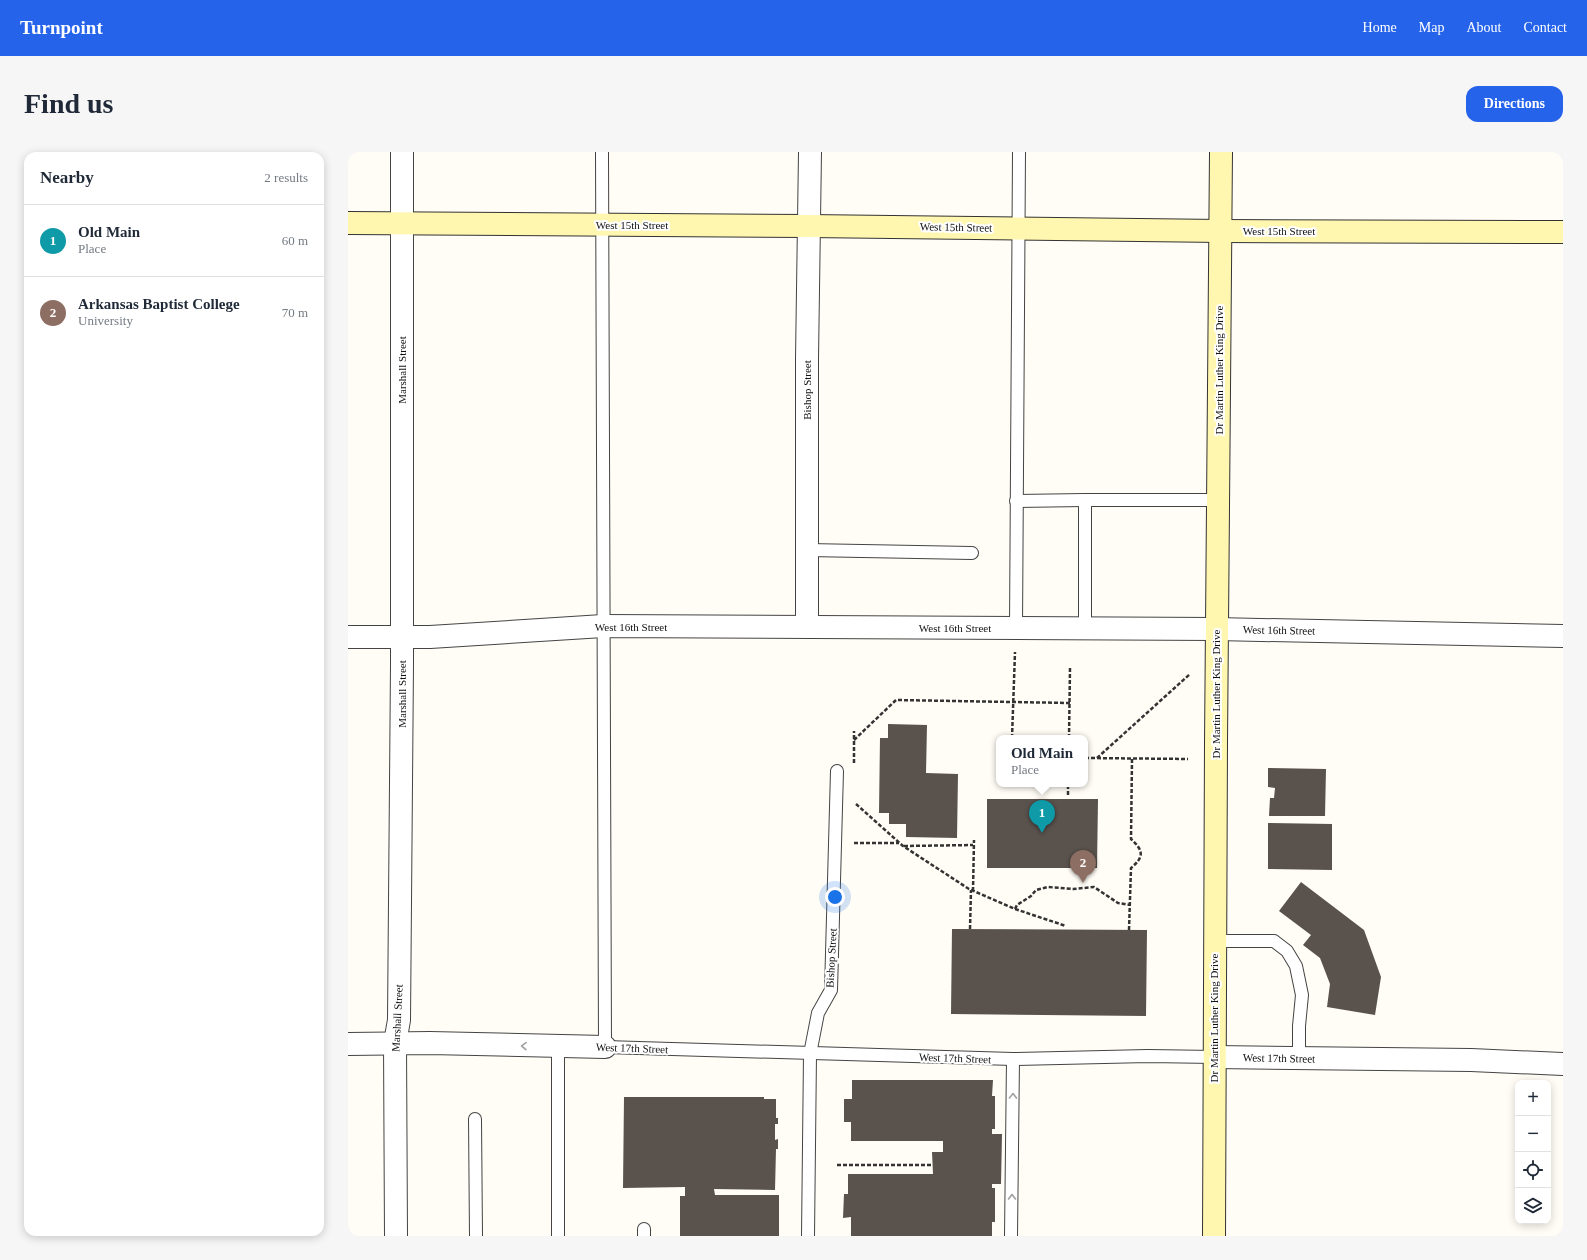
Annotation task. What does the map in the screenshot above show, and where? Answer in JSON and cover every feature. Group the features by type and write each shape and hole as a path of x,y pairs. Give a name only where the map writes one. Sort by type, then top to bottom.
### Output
{"street":[{"name":"Marshall Street","path":"396,1236 395,1043 399,1020 402,636 402,152"},
{"name":"Bishop Street","path":"807,627 808,226 810,152"},
{"name":"Dr Martin Luther King Drive","path":"1214,1236 1216,629 1221,152"},
{"name":"West 15th Street","path":"348,223 808,226 1221,231 1563,232"},
{"name":"West 16th Street","path":"348,637 430,637 603,626 1216,629 1563,636"},
{"name":"West 17th Street","path":"348,1044 395,1043 605,1047"},
{"name":"West 17th Street","path":"1215,1057 1471,1060 1563,1064"}],"lane":[{"path":"602,152 605,1047"},
{"path":"1016,628 1019,152"},
{"path":"1016,500 1218,500"},
{"path":"1085,500 1085,628"},
{"path":"807,550 972,553"},
{"name":"Bishop Street","path":"808,1236 810,1054 818,1013 831,990 837,771"},
{"path":"1215,941 1274,940 1287,951 1296,966 1302,995 1299,1026 1299,1059"},
{"path":"558,1047 558,1236"},
{"name":"West 17th Street","path":"605,1047 1013,1060 1148,1056 1215,1057"},
{"path":"1011,1236 1013,1060"},
{"path":"476,1119 476,1236"}],"path":[{"path":"1012,735 1016,628"},
{"path":"1069,735 1070,668"},
{"path":"1097,758 1190,674"},
{"path":"854,740 896,700 1070,703"},
{"path":"1088,758 1188,759"},
{"path":"1129,930 1131,868 1136,864 1140,857 1141,851 1131,839 1132,758"},
{"path":"1068,787 1068,795"},
{"path":"854,803 903,846 935,868 972,890 1015,909 1066,926"},
{"path":"970,929 974,840"},
{"path":"835,844 899,842"},
{"path":"903,846 973,845"},
{"path":"1015,909 1017,905 1031,896 1036,890 1048,887 1073,889 1094,887 1118,903 1130,904"},
{"path":"837,1165 932,1165"}],"building":[{"path":"888,724 927,725 926,773 958,774 957,838 906,837 906,824 889,824 889,813 879,813 880,738 888,738"},
{"path":"1268,768 1326,769 1325,816 1269,816 1270,798 1274,798 1275,788 1268,787"},
{"path":"987,799 1098,799 1097,868 987,868"},
{"path":"1268,823 1332,824 1332,870 1268,869"},
{"path":"1301,882 1364,930 1381,977 1375,1015 1327,1007 1330,984 1320,958 1303,945 1311,935 1279,911"},
{"path":"952,929 1147,930 1146,1016 951,1014"},
{"path":"852,1080 993,1080 992,1096 995,1096 995,1129 992,1129 992,1134 1002,1134 1001,1184 992,1184 992,1188 995,1188 995,1222 992,1222 992,1236 851,1236 851,1217 843,1218 844,1194 848,1194 848,1174 933,1174 932,1152 943,1152 943,1141 851,1141 851,1122 844,1122 844,1099 852,1099"},
{"path":"624,1097 764,1097 764,1099 776,1099 776,1118 778,1118 778,1124 775,1124 775,1140 778,1139 778,1149 776,1149 775,1190 714,1189 715,1195 779,1195 779,1236 680,1236 680,1196 685,1196 685,1187 623,1188"}],"place":[{"name":"Old Main","path":"1042,833"},
{"name":"Arkansas Baptist College","path":"1083,883"}]}
